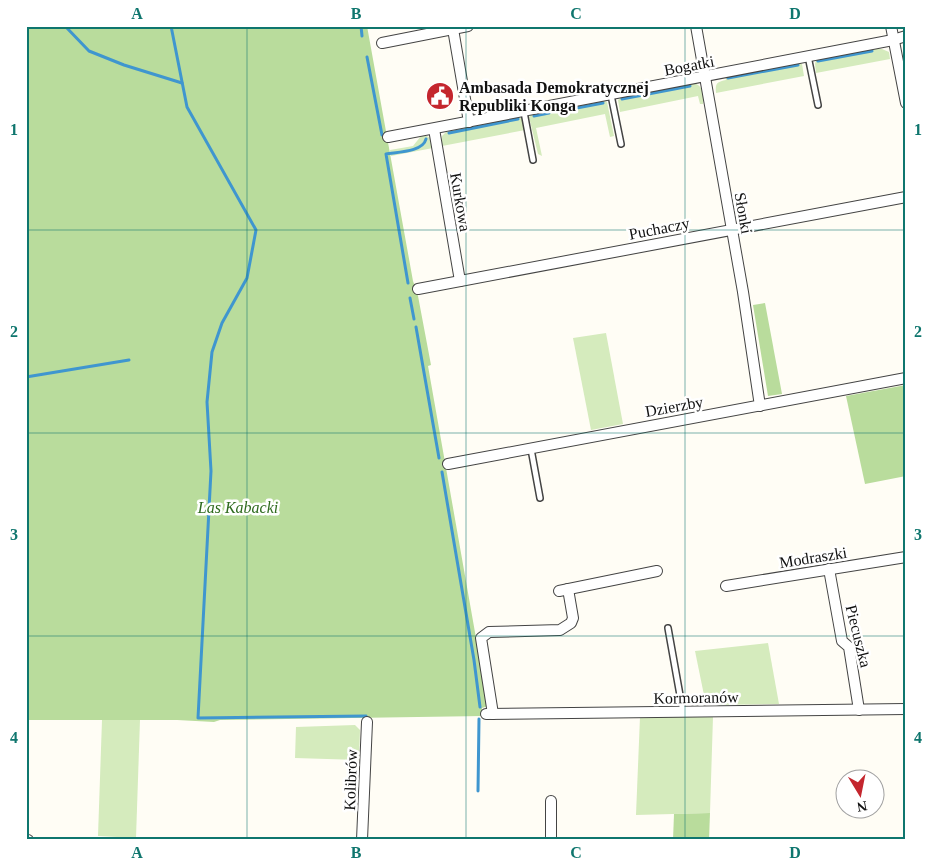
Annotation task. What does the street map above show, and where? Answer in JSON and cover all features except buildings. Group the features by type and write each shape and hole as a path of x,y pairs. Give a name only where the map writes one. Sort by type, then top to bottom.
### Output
{"street":[{"path":"382,43 468,26"},
{"name":"Słonki","path":"696,26 746,305 760,406"},
{"path":"891,26 906,103"},
{"path":"453,29 469,122"},
{"name":"Bogatki","path":"388,137 906,36"},
{"name":"Kurkowa","path":"434,129 460,281"},
{"name":"Puchaczy","path":"418,288 906,197"},
{"name":"Dzierzby","path":"448,464 906,378"},
{"name":"Modraszki","path":"726,586 906,557"},
{"name":"Piecuszka","path":"828,569 842,641 849,647 859,710"},
{"name":"Kormoranów","path":"657,571 564,590 572,618 571,623 560,630 490,632 481,638 489,714 906,709"},
{"name":"Kolibrów","path":"362,840 367,722"},
{"path":"551,801 551,840"}],"lane":[{"path":"808,56 818,105"},
{"path":"611,95 621,144"},
{"path":"524,112 533,160"},
{"path":"531,448 540,498"},
{"path":"668,628 683,712"}],"green space":[{"name":"Las Kabacki","path":"26,26 367,26 413,281 418,296 431,365 428,366 488,706 482,708 483,716 220,720 214,722 177,720 26,720"},
{"path":"873,48 889,52 890,59 816,73 816,60"},
{"path":"802,64 804,76 716,93 716,85 726,80 725,77"},
{"path":"693,83 699,86 702,91 704,97 703,104 700,104 698,96 620,112 618,100 622,97"},
{"path":"607,102 614,136 610,137 605,114 536,128 542,156 538,154 529,117 532,114"},
{"path":"519,117 523,119 525,130 442,146 442,136 446,132"},
{"path":"425,135 430,138 433,148 391,156 390,150 413,146 421,136"},
{"path":"765,303 782,394 768,396 753,305"},
{"path":"606,333 623,424 591,430 573,338"},
{"path":"906,385 906,476 865,484 846,396"},
{"path":"768,643 779,704 706,705 695,651"},
{"path":"713,716 710,813 636,815 640,717"},
{"path":"102,720 140,720 136,838 98,836"},
{"path":"355,725 360,730 359,760 295,758 296,727"},
{"path":"710,813 709,840 673,840 674,814"}],"waterway":[{"path":"65,26 89,51 124,65 182,83"},
{"path":"171,26 187,107 256,230 247,278 222,323 212,352 207,402 211,471 198,718 366,716"},
{"path":"361,26 362,36"},
{"path":"818,61 872,51"},
{"path":"367,57 382,135"},
{"path":"728,78 798,65"},
{"path":"622,99 690,86"},
{"path":"561,111 603,103"},
{"path":"534,116 549,113"},
{"path":"449,133 518,119"},
{"path":"408,283 386,154 415,149 420,147 426,139"},
{"path":"410,298 414,319"},
{"path":"416,327 439,458"},
{"path":"26,377 129,360"},
{"path":"442,472 474,660 480,707"},
{"path":"478,791 479,719"}],"place":[{"name":"Ambasada Demokratycznej Republiki Konga","path":"440,96"}]}
